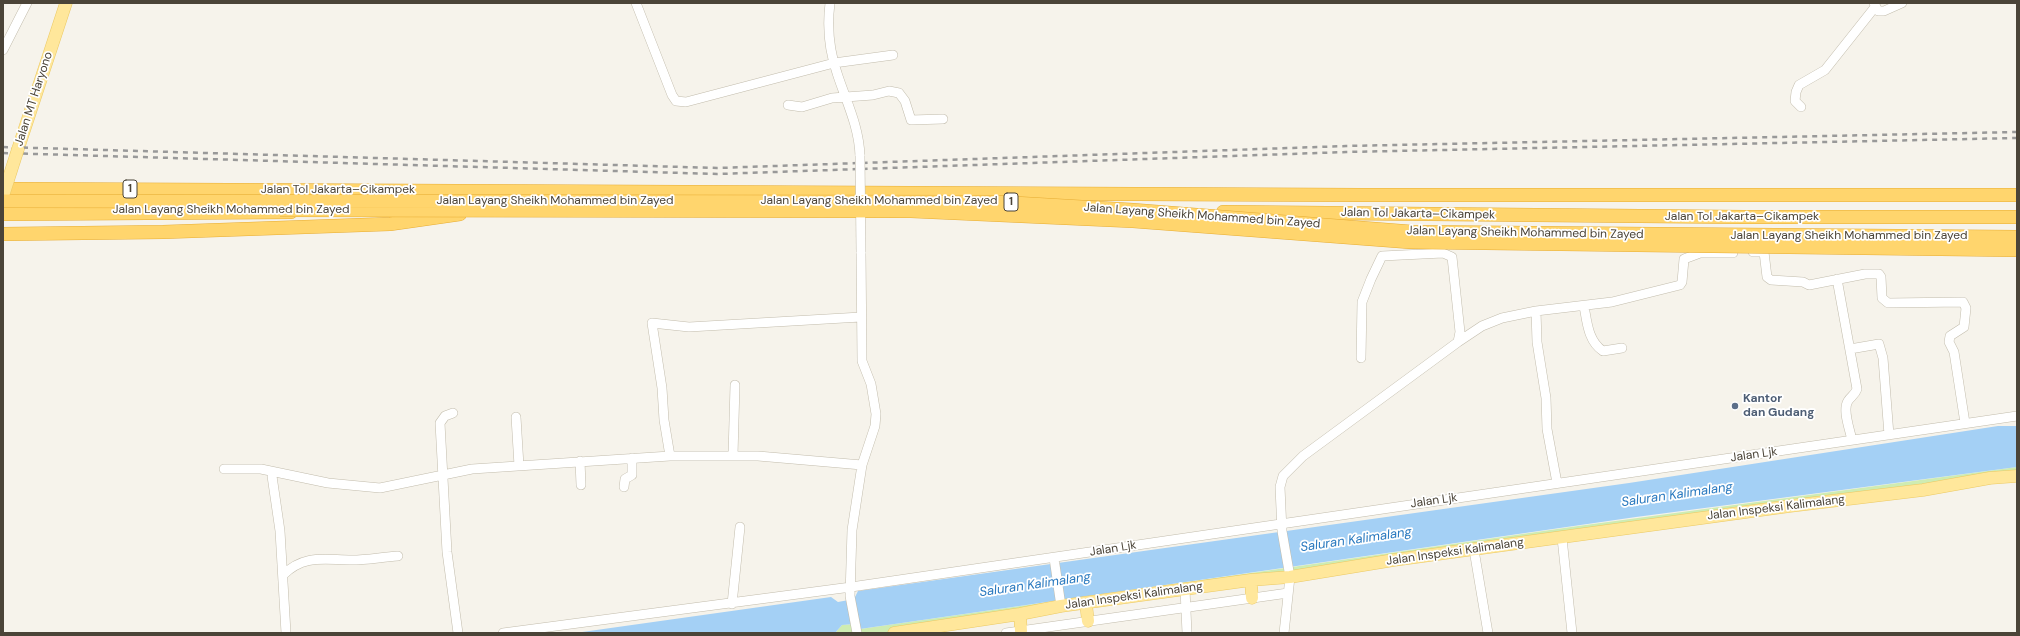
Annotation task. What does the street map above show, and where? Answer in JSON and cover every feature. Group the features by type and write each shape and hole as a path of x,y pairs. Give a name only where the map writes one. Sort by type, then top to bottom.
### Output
{"highway":[{"name":"Jalan Tol Jakarta–Cikampek","path":"3,189 1362,195 2017,195"},
{"name":"Jalan Layang Sheikh Mohammed bin Zayed","path":"3,201 996,202 1133,210 1413,232 2017,237"},
{"name":"Jalan Tol Jakarta–Cikampek","path":"3,214 954,208 1736,217 2017,216"},
{"name":"Jalan Layang Sheikh Mohammed bin Zayed","path":"3,209 911,211 1133,221 1410,242 2017,250"},
{"path":"3,234 163,232 390,224 483,211"}],"main road":[{"name":"Jalan MT Haryono","path":"3,196 66,3"},
{"name":"Jalan Inspeksi Kalimalang","path":"894,633 910,632 1020,614 1060,604 1086,604 1252,580 1289,573 1474,550 1734,513 1922,490 1990,478 2017,476"},
{"path":"1252,580 1252,598"},
{"path":"1086,604 1088,621"},
{"path":"1020,614 1021,631"}],"street":[{"path":"3,50 27,3"},
{"path":"636,3 672,95 676,101 686,102 834,64 893,55"},
{"path":"830,3 829,40 834,64 858,133 860,156 862,361 871,384 876,414 875,426 862,464 852,530 850,592 856,629"},
{"path":"1800,107 1795,101 1796,92 1799,85 1826,70 1874,5 1878,11 1884,11 1902,3"},
{"path":"788,105 802,107 832,98 873,95 889,91 899,93 905,101 911,120 943,119"},
{"path":"1284,633 1289,573 1281,527 1280,488 1283,476 1291,467 1458,342 1482,326 1502,318 1536,311 1612,302 1680,285 1682,282 1684,259 1700,253 1764,252 1767,277 1771,280 1803,282 1809,285 1865,274 1879,274 1881,277 1882,298 1888,302 1963,302 1966,308 1964,327 1949,338 1954,352 1965,423"},
{"path":"1361,358 1362,302 1382,256 1444,253 1452,257 1460,332 1458,342"},
{"path":"1837,279 1857,389 1855,395 1848,401 1846,407 1852,440"},
{"path":"1584,306 1589,330 1599,348 1603,351 1622,348"},
{"path":"1536,311 1537,342 1546,398 1547,429 1557,483"},
{"path":"670,456 652,323 689,327 861,317"},
{"path":"1850,349 1879,344 1883,358 1888,435"},
{"path":"733,455 735,384"},
{"path":"453,413 445,416 440,423 442,476 448,552 458,633"},
{"name":"Jalan Ljk","path":"503,633 732,604 850,592 1054,560 1281,527 1557,483 2017,416"},
{"path":"516,417 519,466"},
{"path":"224,469 261,469 274,473 348,486 380,488 472,469 670,456 733,455 862,464"},
{"path":"624,487 625,479 632,475 632,458"},
{"path":"580,461 581,486"},
{"path":"274,473 272,480 280,531 286,633"},
{"path":"732,604 740,527"},
{"path":"1562,538 1572,633"},
{"path":"1474,550 1488,633"},
{"path":"283,575 292,566 313,559 353,560 398,556"},
{"path":"1054,560 1060,604"},
{"path":"1185,589 1187,633"},
{"name":"Jalan Inspeksi Kalimalang","path":"1006,633 1288,593"}],"green space":[{"path":"2017,467 2017,476 894,633 835,633 842,625 855,624 860,629 1578,526"}],"water":[{"name":"Saluran Kalimalang","path":"1998,426 2017,426 2017,467 1636,517 860,629 855,624 842,625 835,633 575,633 831,597 838,602 854,599 858,591 1629,483"}],"railway":[{"path":"3,147 717,168 1346,146 2017,132"},
{"path":"3,153 717,174 1346,152 2017,138"}],"place":[{"name":"Kantor dan Gudang","path":"1735,406"}]}
